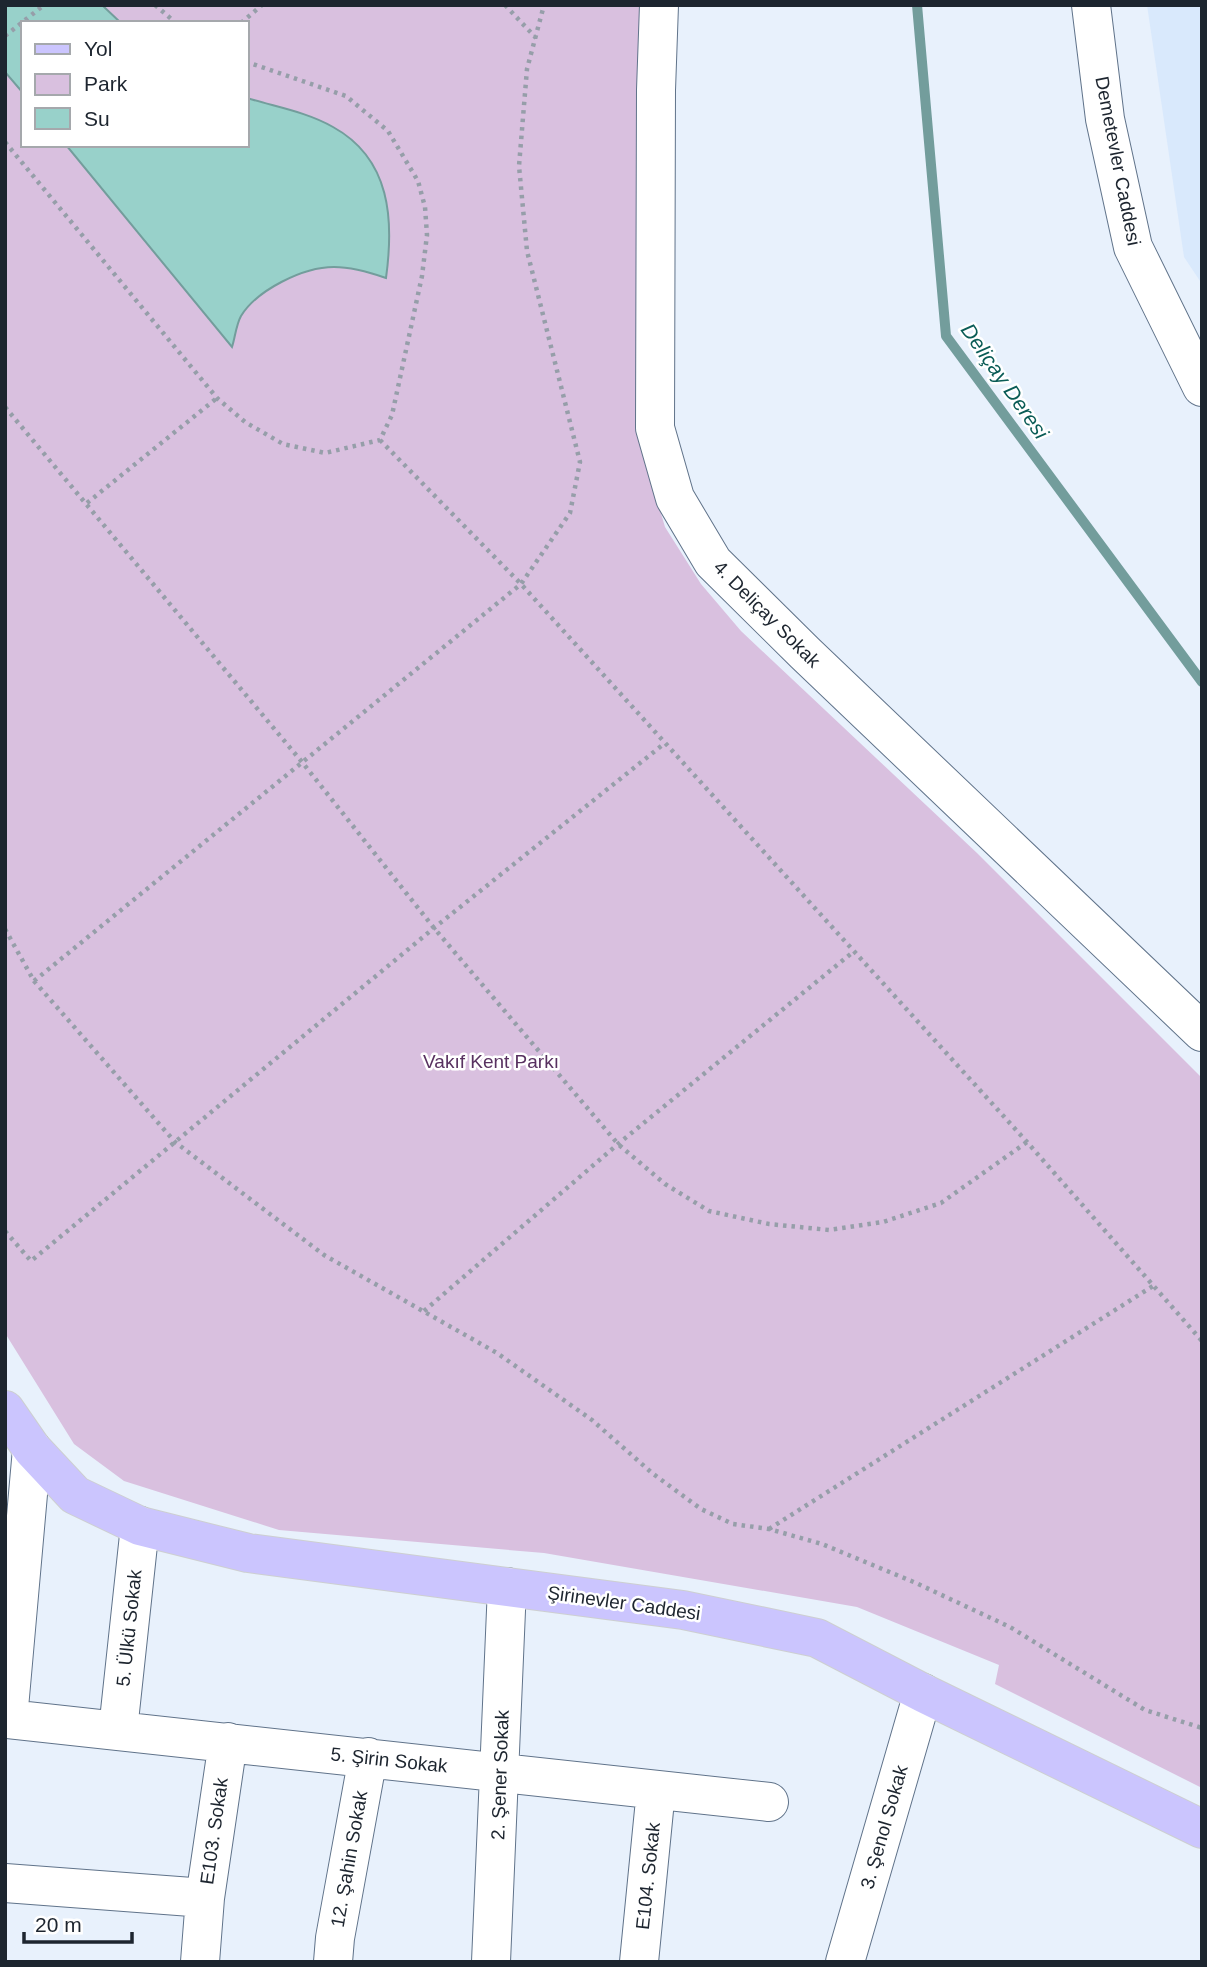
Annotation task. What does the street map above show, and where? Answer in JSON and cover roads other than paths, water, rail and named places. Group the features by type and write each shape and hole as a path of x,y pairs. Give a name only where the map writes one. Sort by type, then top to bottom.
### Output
{"main road":[{"name":"Şirinevler Caddesi","path":"5,1410 32,1449 75,1495 140,1526 248,1553 683,1609 817,1638 923,1693 1202,1829"}],"street":[{"name":"4. Deliçay Sokak","path":"659,5 656,90 655,428 675,498 713,562 1202,1032"},
{"name":"Demetevler Caddesi","path":"1091,5 1105,119 1133,247 1202,387"},
{"name":"5. Şirin Sokak","path":"32,1449 8,1719 769,1802"},
{"name":"5. Ülkü Sokak","path":"118,1730 140,1526"},
{"name":"2. Şener Sokak","path":"491,1962 507,1587"},
{"name":"3. Şenol Sokak","path":"845,1962 923,1693"},
{"name":"E103. Sokak","path":"200,1962 205,1898 228,1742"},
{"name":"12. Şahin Sokak","path":"333,1962 368,1758"},
{"name":"E104. Sokak","path":"639,1962 656,1790"},
{"path":"5,1883 205,1898"}],"water":[{"path":"5,5 102,5 119,21 21,21 21,91 5,72"},
{"path":"248,98 323,122 352,140 367,156 384,193 388,213 386,278 360,270 334,267 295,276 269,289 248,306 238,323 232,347 68,147 248,147"}],"waterway":[{"name":"Deliçay Deresi","path":"917,5 946,336 1202,682"}],"park label":[{"name":"Vakıf Kent Parkı","path":"491,1061"}]}
